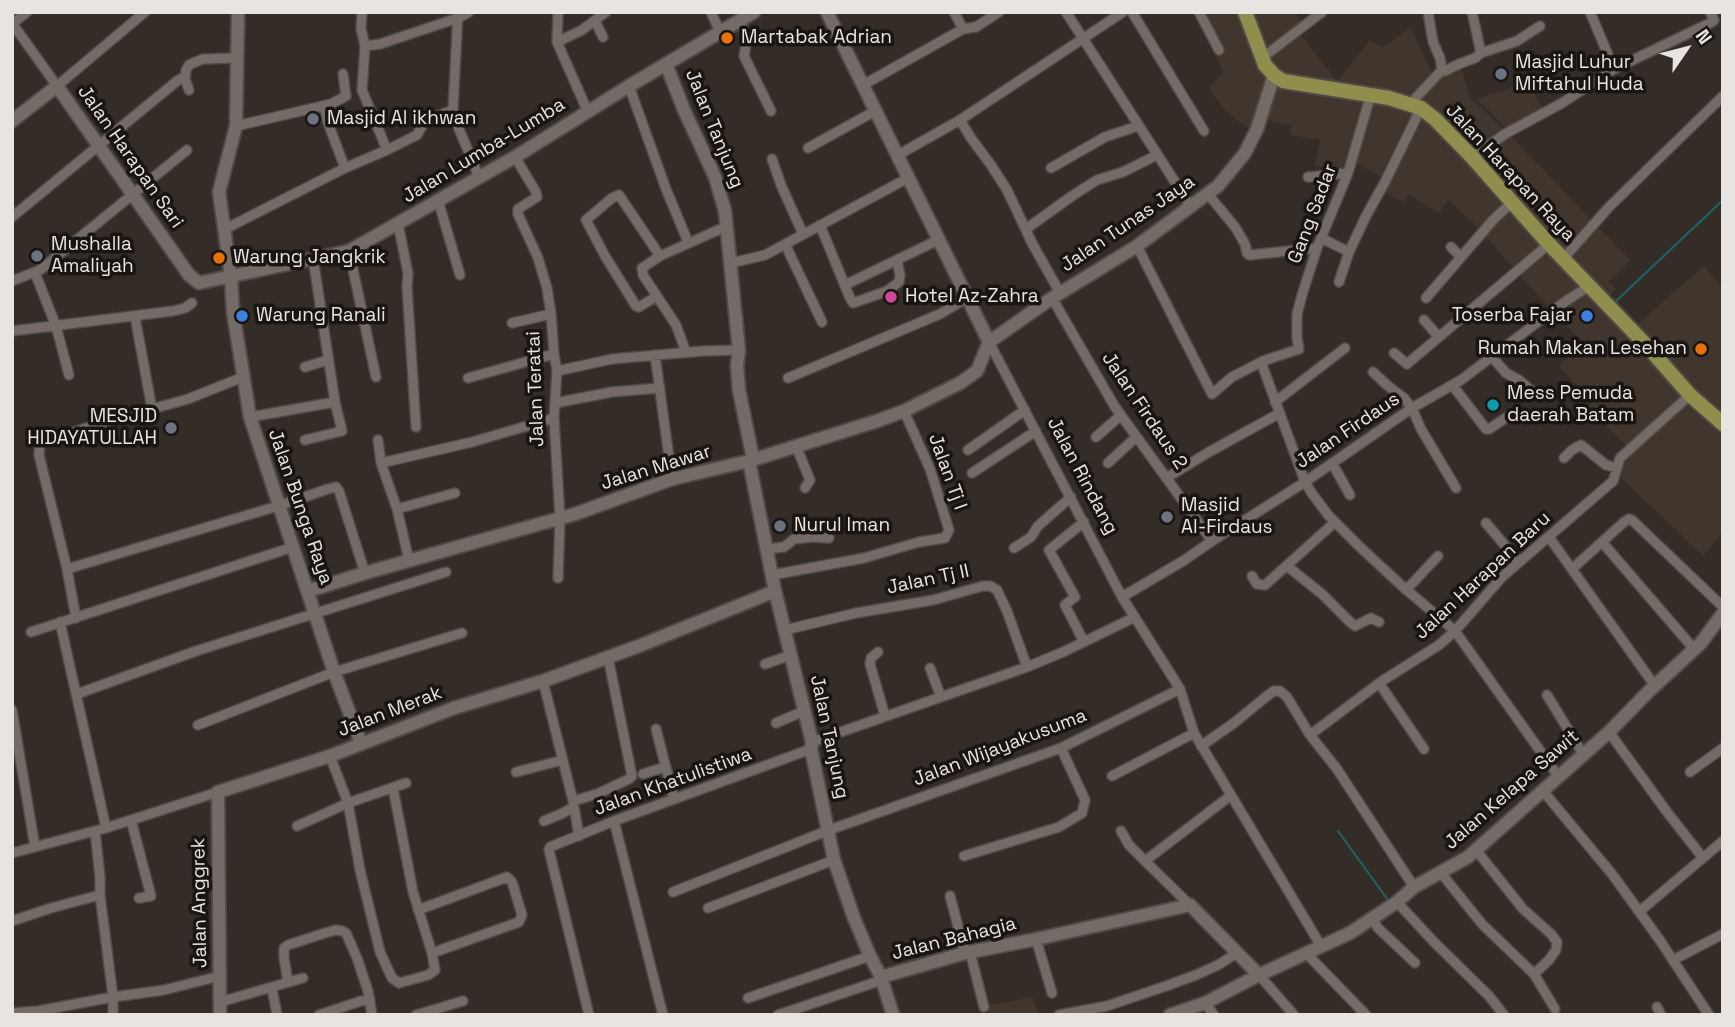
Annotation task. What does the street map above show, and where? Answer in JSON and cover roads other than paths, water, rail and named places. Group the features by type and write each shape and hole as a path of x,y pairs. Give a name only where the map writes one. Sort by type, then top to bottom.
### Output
{"main road":[{"path":"1245,12 1265,65 1274,75"},
{"name":"Jalan Harapan Raya","path":"1274,75 1283,81 1371,94 1415,106 1435,119 1690,395 1723,425"}],"street":[{"path":"12,24 27,12"},
{"path":"12,121 145,12"},
{"name":"Jalan Bunga Raya","path":"238,12 236,126 219,192 243,377 250,418 278,506 361,743"},
{"path":"362,12 361,29 365,46 362,90 387,150"},
{"path":"365,46 380,44 469,12"},
{"path":"558,12 557,42 588,112"},
{"path":"557,42 582,30 606,12"},
{"path":"711,12 720,32"},
{"name":"Jalan Lumba-Lumba","path":"231,277 349,251 515,157 754,12"},
{"name":"Jalan Rindang","path":"827,12 989,342 1122,597 1180,689 1201,746 1321,946"},
{"path":"954,12 962,29"},
{"path":"863,85 962,29 976,27 999,12"},
{"path":"1066,12 1191,207"},
{"path":"898,155 960,120 1123,12"},
{"path":"1132,12 1205,131"},
{"path":"1199,12 1219,50"},
{"path":"1262,58 1322,12"},
{"path":"1339,282 1349,252 1415,106 1442,70 1433,42 1428,12"},
{"path":"1472,12 1481,53"},
{"path":"1590,12 1614,69"},
{"path":"1472,157 1505,134 1562,103 1614,69 1713,22 1710,12"},
{"path":"458,15 453,110 479,177"},
{"path":"595,21 603,37"},
{"path":"740,21 747,38 744,56 771,111"},
{"name":"Jalan Harapan Sari","path":"12,24 189,275 198,283 231,277"},
{"path":"1442,70 1517,41 1540,26"},
{"path":"189,90 185,79 186,70 193,62 236,58"},
{"name":"Jalan Tanjung","path":"666,64 715,177 725,211 738,350 739,390 775,591 804,711 834,860 854,918 882,978 893,1015"},
{"path":"236,126 324,106 346,96 344,74"},
{"name":"Jalan Tunas Jaya","path":"989,342 1056,295 1137,246 1218,186 1245,153 1257,129 1274,75"},
{"path":"12,217 177,81 185,79"},
{"path":"629,86 688,242"},
{"name":"Gang Sadar","path":"1261,362 1299,349 1297,314 1306,281 1348,173 1371,94"},
{"path":"1563,259 1609,207 1723,96"},
{"path":"324,106 345,168"},
{"path":"225,229 417,135 429,119 453,110"},
{"path":"808,148 875,111"},
{"name":"Jalan Firdaus 2","path":"960,120 1007,190 1056,295 1121,415 1212,541"},
{"path":"1051,168 1105,137 1138,125"},
{"path":"12,281 35,273 187,150"},
{"path":"1026,229 1097,180 1123,172 1157,155"},
{"name":"Jalan Teratai","path":"515,157 536,191 537,197 518,209 518,214 538,258 547,288 558,371 554,418 560,517 558,578"},
{"path":"772,159 780,185 803,234"},
{"path":"1308,177 1348,173"},
{"path":"731,263 765,255 908,178"},
{"path":"1208,194 1235,227 1249,255 1317,248"},
{"path":"657,296 639,307 636,306 586,220 619,195 660,256"},
{"path":"438,200 460,275"},
{"path":"1426,298 1512,202"},
{"path":"398,224 408,273 416,427"},
{"path":"820,225 853,303 887,291 899,282 897,261"},
{"path":"686,352 676,325 643,275 642,268 688,242 727,226"},
{"path":"1321,238 1349,252"},
{"path":"845,285 938,240"},
{"path":"785,244 822,322"},
{"path":"1394,353 1407,364 1549,244"},
{"path":"1137,246 1212,394 1232,376 1261,362 1305,482 1328,515 1406,590 1455,631 1558,776"},
{"path":"1451,247 1461,257"},
{"path":"349,251 376,376"},
{"path":"305,440 342,431 335,402 313,258"},
{"path":"35,273 56,326 69,375"},
{"name":"Jalan Firdaus","path":"1122,597 1305,482 1412,408 1453,386 1589,286"},
{"path":"788,378 940,314 967,298"},
{"path":"12,331 173,312 192,303"},
{"path":"512,324 551,314"},
{"path":"135,317 152,409"},
{"path":"1424,320 1438,336"},
{"name":"Jalan Mawar","path":"308,591 575,514 672,479 751,460 904,411 960,383 976,371 989,342"},
{"path":"1275,402 1345,348"},
{"path":"558,371 612,359 738,350"},
{"path":"468,378 554,354"},
{"path":"655,355 672,479"},
{"path":"1492,357 1506,373 1534,393"},
{"path":"305,367 328,360"},
{"path":"1373,372 1412,408 1421,429 1456,488"},
{"path":"76,618 39,455 40,443 188,399 243,377"},
{"path":"1453,386 1486,429 1513,413"},
{"path":"555,403 612,392 660,388"},
{"name":"Jalan Harapan Baru","path":"1310,735 1455,631 1502,577 1613,481 1620,458 1690,395"},
{"path":"250,418 335,402"},
{"path":"968,450 1025,410"},
{"name":"Jalan Tj I","path":"772,575 864,558 919,542 945,538 949,530 930,469 904,411"},
{"path":"1168,477 1280,412"},
{"path":"1096,437 1121,415"},
{"path":"381,463 472,442 554,418"},
{"path":"972,473 1036,431"},
{"path":"1108,463 1136,437"},
{"path":"378,440 381,463 397,509 409,560"},
{"path":"1564,458 1581,444 1606,465 1617,468"},
{"path":"796,446 810,480 805,488"},
{"path":"1332,463 1350,495"},
{"path":"67,569 338,488 365,573"},
{"path":"397,509 455,492"},
{"path":"1014,548 1031,537 1038,526 1071,497"},
{"path":"1572,569 1629,519 1723,607"},
{"path":"1084,522 1049,550 1075,597 1065,606 1084,642"},
{"path":"1252,576 1257,584 1265,585 1335,522"},
{"path":"1486,523 1519,562"},
{"path":"1549,537 1655,686"},
{"path":"767,550 784,547 794,539 829,538"},
{"path":"1602,542 1694,649"},
{"path":"31,632 293,547"},
{"path":"1406,590 1438,556"},
{"path":"1287,566 1322,594 1355,626 1371,618 1379,622"},
{"path":"77,694 196,651 446,572"},
{"name":"Jalan Tj II","path":"785,630 990,586 997,590 1007,611 1027,667"},
{"name":"Jalan Merak","path":"12,853 106,828 330,756 454,708 543,681 608,657 775,591"},
{"name":"Jalan Kelapa Sawit","path":"1170,1015 1205,1003 1350,933 1397,902 1414,887 1468,858 1609,732 1701,643 1723,613"},
{"name":"Jalan Khatulistiwa","path":"589,1015 549,850 553,845 885,716 1027,667 1135,617"},
{"path":"61,622 106,828"},
{"path":"198,725 334,672 462,633"},
{"path":"878,652 870,664 885,716"},
{"path":"765,664 791,655"},
{"path":"544,821 632,776 608,657"},
{"path":"930,668 941,697"},
{"path":"543,681 579,836"},
{"path":"1379,684 1424,749"},
{"name":"Jalan Wijayakusuma","path":"673,892 829,830 1060,748 1180,689"},
{"path":"1201,746 1275,691 1280,691 1287,696 1310,735 1337,769 1414,887"},
{"path":"1547,695 1583,754"},
{"path":"12,710 35,847"},
{"path":"776,723 804,711"},
{"path":"656,729 674,799"},
{"path":"1609,732 1703,858"},
{"path":"1112,776 1194,733"},
{"path":"964,856 1059,827 1082,813 1085,800 1060,748"},
{"path":"1690,772 1723,748"},
{"path":"330,756 348,803 357,858 380,952 392,978 399,983 435,970 404,852 393,788"},
{"path":"516,772 563,760"},
{"path":"643,774 665,767"},
{"path":"297,826 348,803 406,783"},
{"path":"1543,791 1640,911 1709,1015"},
{"name":"Jalan Anggrek","path":"218,792 220,1008"},
{"path":"1145,861 1230,796"},
{"path":"131,820 151,896 139,898"},
{"path":"614,821 663,1015"},
{"path":"95,831 113,1015"},
{"path":"1121,831 1135,852 1259,975 1294,1015"},
{"path":"1640,911 1723,841"},
{"path":"1476,850 1523,909 1557,942 1556,950 1549,960 1534,974"},
{"path":"708,908 834,860"},
{"path":"1441,873 1482,924 1534,974 1556,1009"},
{"path":"418,910 507,877 512,882 522,915 519,922 432,953"},
{"path":"12,922 100,895"},
{"path":"950,897 984,1007"},
{"path":"1397,902 1489,996 1504,1015"},
{"name":"Jalan Bahagia","path":"882,978 967,953 1190,905"},
{"path":"1372,918 1378,928 1415,963"},
{"path":"288,982 284,948 336,930 346,933 364,980 372,1015"},
{"path":"1673,960 1723,934"},
{"name":"Jalan Bahagia","path":"1036,939 1052,993"},
{"path":"1059,1015 1107,1006 1196,975 1237,953"},
{"path":"1306,953 1366,1015"},
{"path":"748,998 870,956"},
{"path":"12,1013 164,990 220,976"},
{"path":"220,1008 303,978"},
{"path":"778,1015 882,978"},
{"path":"272,988 277,1015"},
{"path":"319,1015 370,1000"},
{"path":"416,1015 463,1001"},
{"path":"1205,1003 1214,1015"}],"waterway":[{"path":"1614,303 1723,200"},
{"path":"1338,831 1388,900"},
{"path":"1397,909 1406,919"}],"place":[{"name":"Martabak Adrian","path":"727,38"},
{"name":"Masjid Luhur Miftahul Huda","path":"1501,74"},
{"name":"Masjid Al ikhwan","path":"313,119"},
{"name":"Mushalla Amaliyah","path":"37,256"},
{"name":"Warung Jangkrik","path":"219,258"},
{"name":"Hotel Az-Zahra","path":"891,297"},
{"name":"Warung Ranali","path":"242,316"},
{"name":"Toserba Fajar","path":"1587,316"},
{"name":"Rumah Makan Lesehan","path":"1701,349"},
{"name":"Mess Pemuda daerah Batam","path":"1493,405"},
{"name":"MESJID HIDAYATULLAH","path":"171,428"},
{"name":"Masjid Al-Firdaus","path":"1167,517"},
{"name":"Nurul Iman","path":"780,526"}]}
